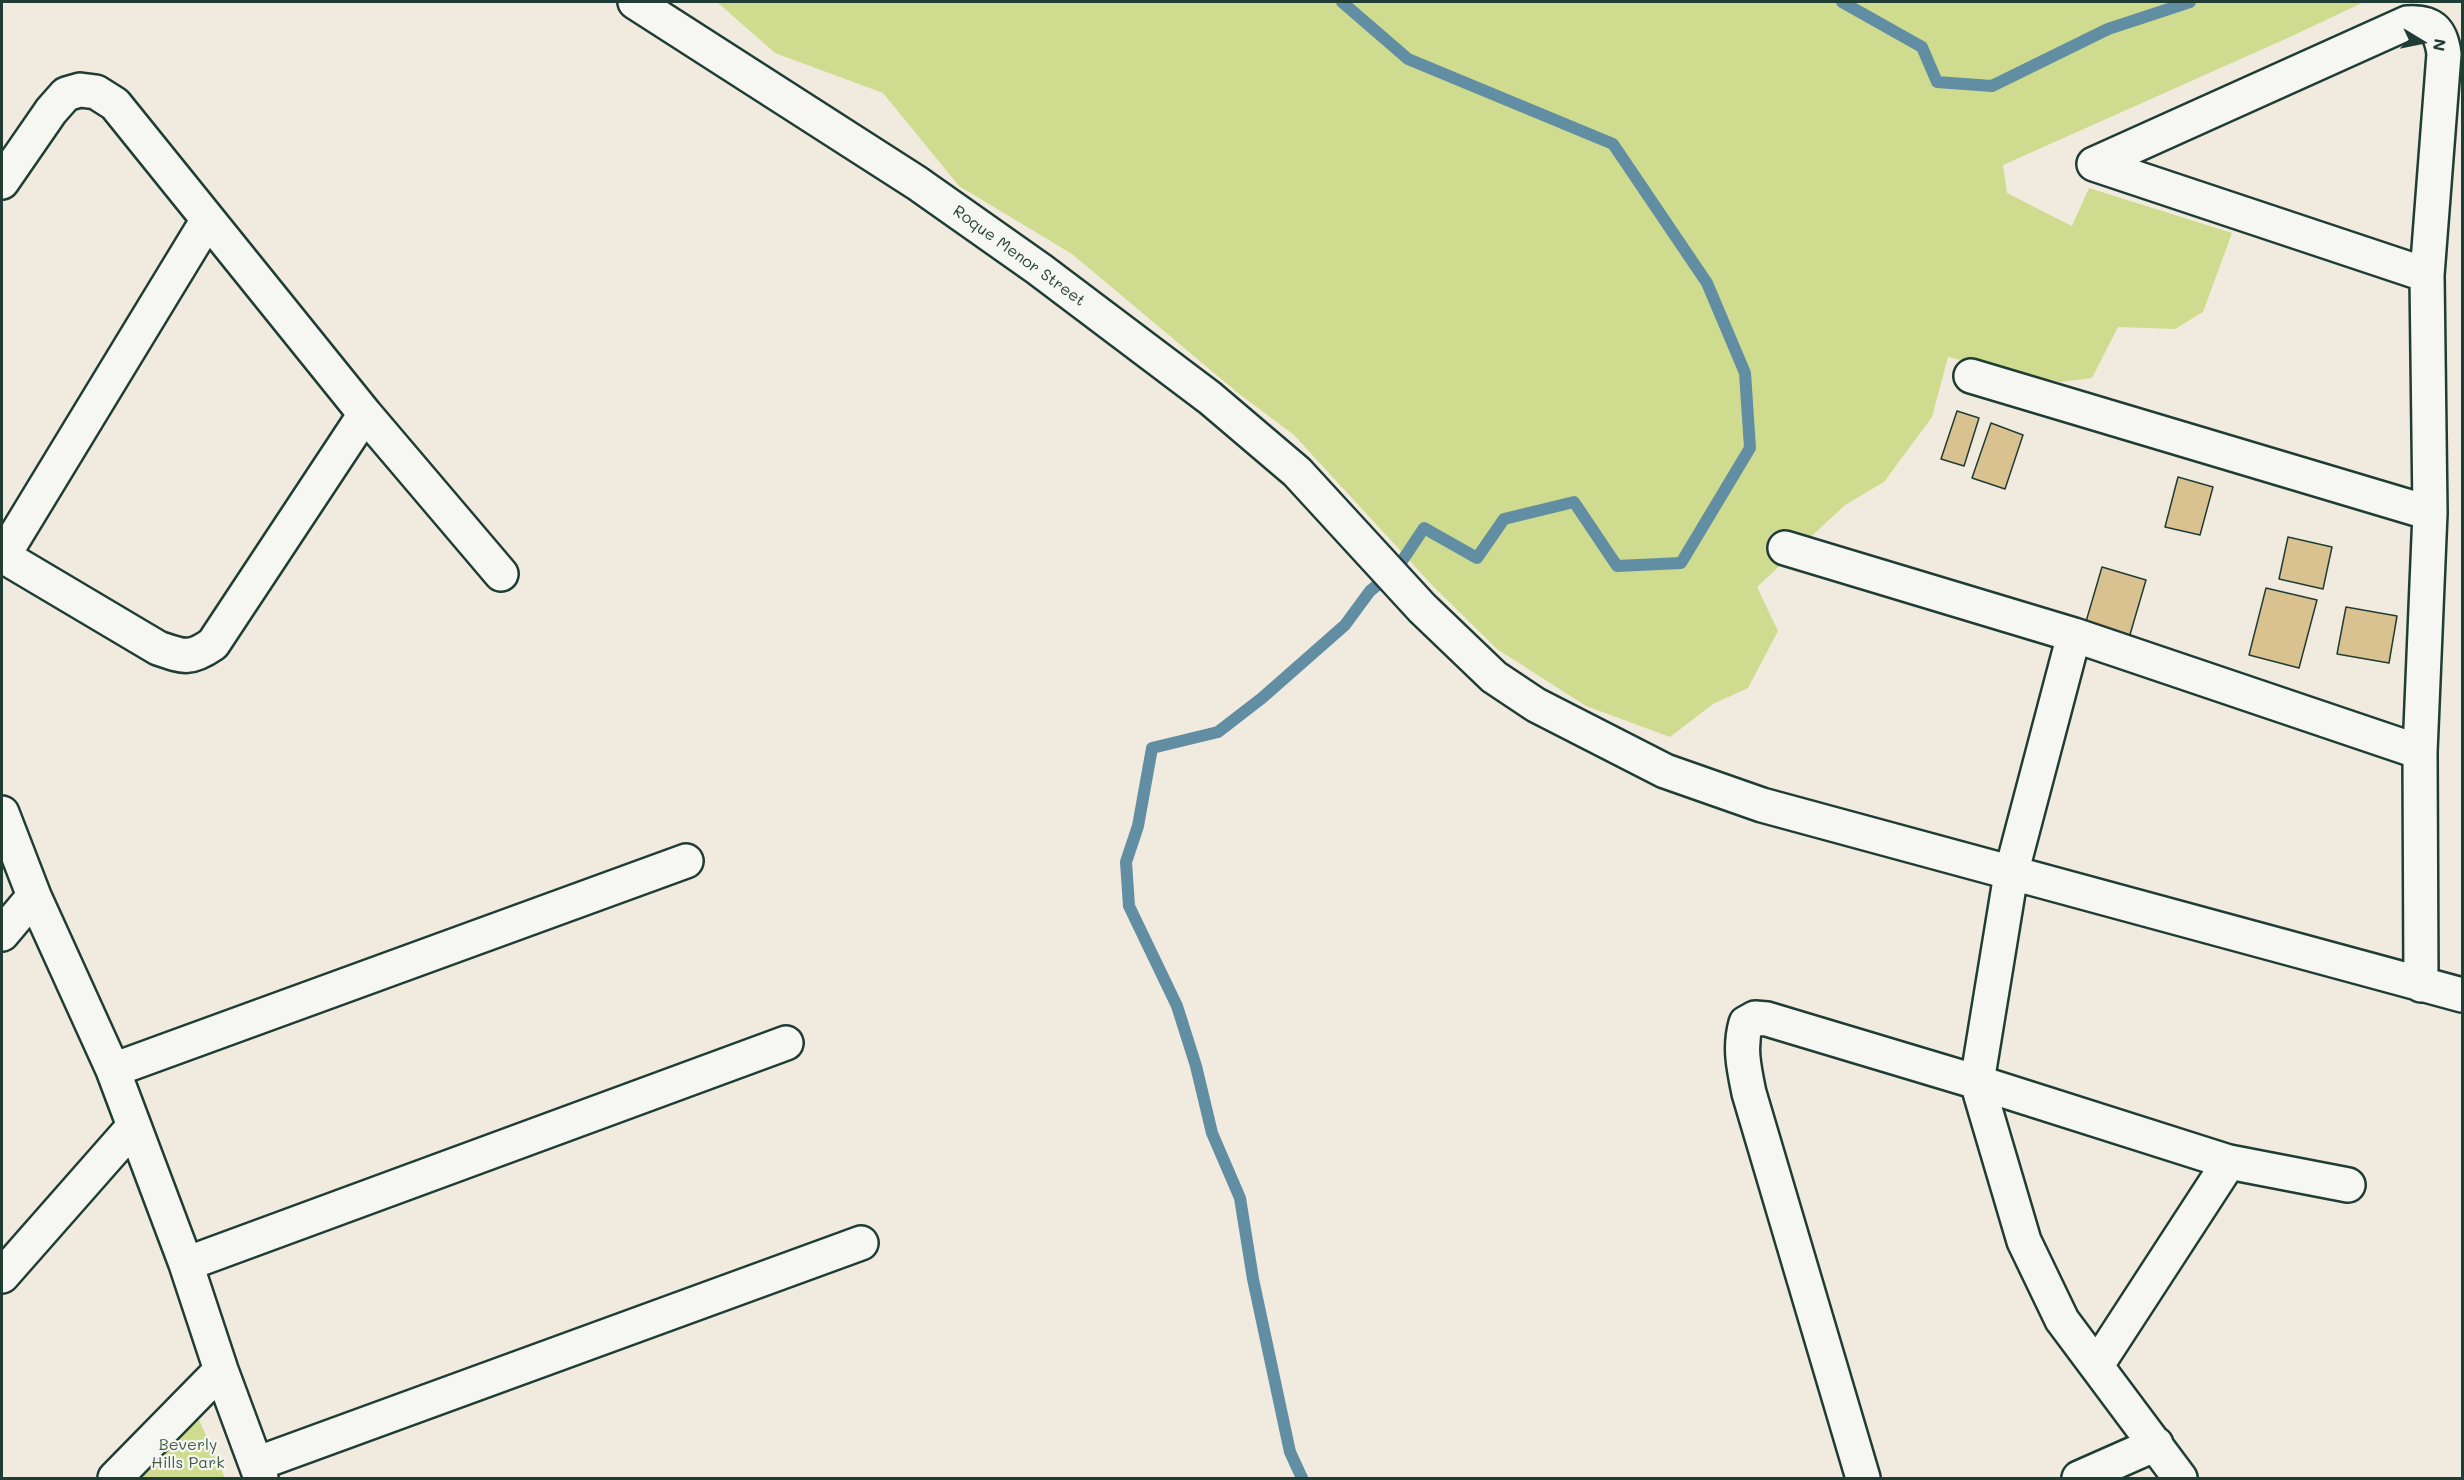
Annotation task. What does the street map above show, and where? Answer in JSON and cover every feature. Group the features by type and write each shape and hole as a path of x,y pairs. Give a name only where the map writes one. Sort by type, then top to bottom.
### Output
{"street":[{"name":"Roque Menor Street","path":"635,2 917,183 1040,269 1210,398 1297,472 1422,608 1494,677 1536,705 1665,771 1762,804 2011,874 2463,995"},
{"path":"2421,985 2420,752 2430,513 2427,275 2444,54 2442,38 2432,27 2420,22 2407,23 2094,164 2427,275"},
{"path":"2,182 66,94 80,90 96,92 115,104 207,221 365,414 501,574"},
{"path":"207,221 2,557 158,648 179,655 198,655 213,644 365,414"},
{"path":"1971,376 2430,513"},
{"path":"1785,548 2074,635 2420,752"},
{"path":"2074,635 2011,874 1977,1082 2024,1241 2062,1320 2180,1479"},
{"path":"2,813 34,896 113,1070 186,1264 258,1471 861,1243"},
{"path":"113,1070 686,861"},
{"path":"2,934 34,896"},
{"path":"1863,1479 1749,1093 1742,1059 1746,1023 1755,1018 1767,1019 1977,1082 2229,1162 2348,1185"},
{"path":"186,1264 786,1043"},
{"path":"2,1276 134,1126"},
{"path":"2097,1365 2229,1162"},
{"path":"115,1479 221,1370"},
{"path":"2079,1479 2156,1444"}],"green space":[{"path":"717,2 2364,2 2003,165 2007,193 2072,226 2089,188 2232,233 2203,312 2175,329 2118,327 2092,378 2060,382 1948,357 1932,417 1884,482 1845,505 1757,587 1778,631 1748,688 1713,704 1670,737 1586,706 1497,649 1432,585 1294,435 1238,393 1072,254 959,186 883,93 775,53"},
{"name":"Beverly Hills Park","path":"195,1411 225,1478 133,1478"}],"building":[{"path":"1957,411 1979,418 1964,466 1941,459"},
{"path":"1991,423 2023,435 2005,489 1972,478"},
{"path":"2178,477 2213,487 2200,535 2165,527"},
{"path":"2288,537 2332,547 2323,589 2279,579"},
{"path":"2102,567 2146,580 2129,638 2085,625"},
{"path":"2266,588 2317,600 2299,668 2249,655"},
{"path":"2346,607 2397,616 2389,663 2337,654"}],"waterway":[{"path":"1302,1478 1290,1452 1253,1279 1240,1198 1212,1133 1196,1066 1177,1006 1129,906 1126,862 1138,826 1152,748 1218,732 1262,698 1345,625 1370,591 1396,570 1424,528 1477,558 1504,519 1574,502 1617,566 1681,563 1750,448 1745,373 1707,283 1613,144 1408,59 1342,2"},
{"path":"1842,2 1922,47 1937,82 1992,86 2108,29 2190,2"}]}
